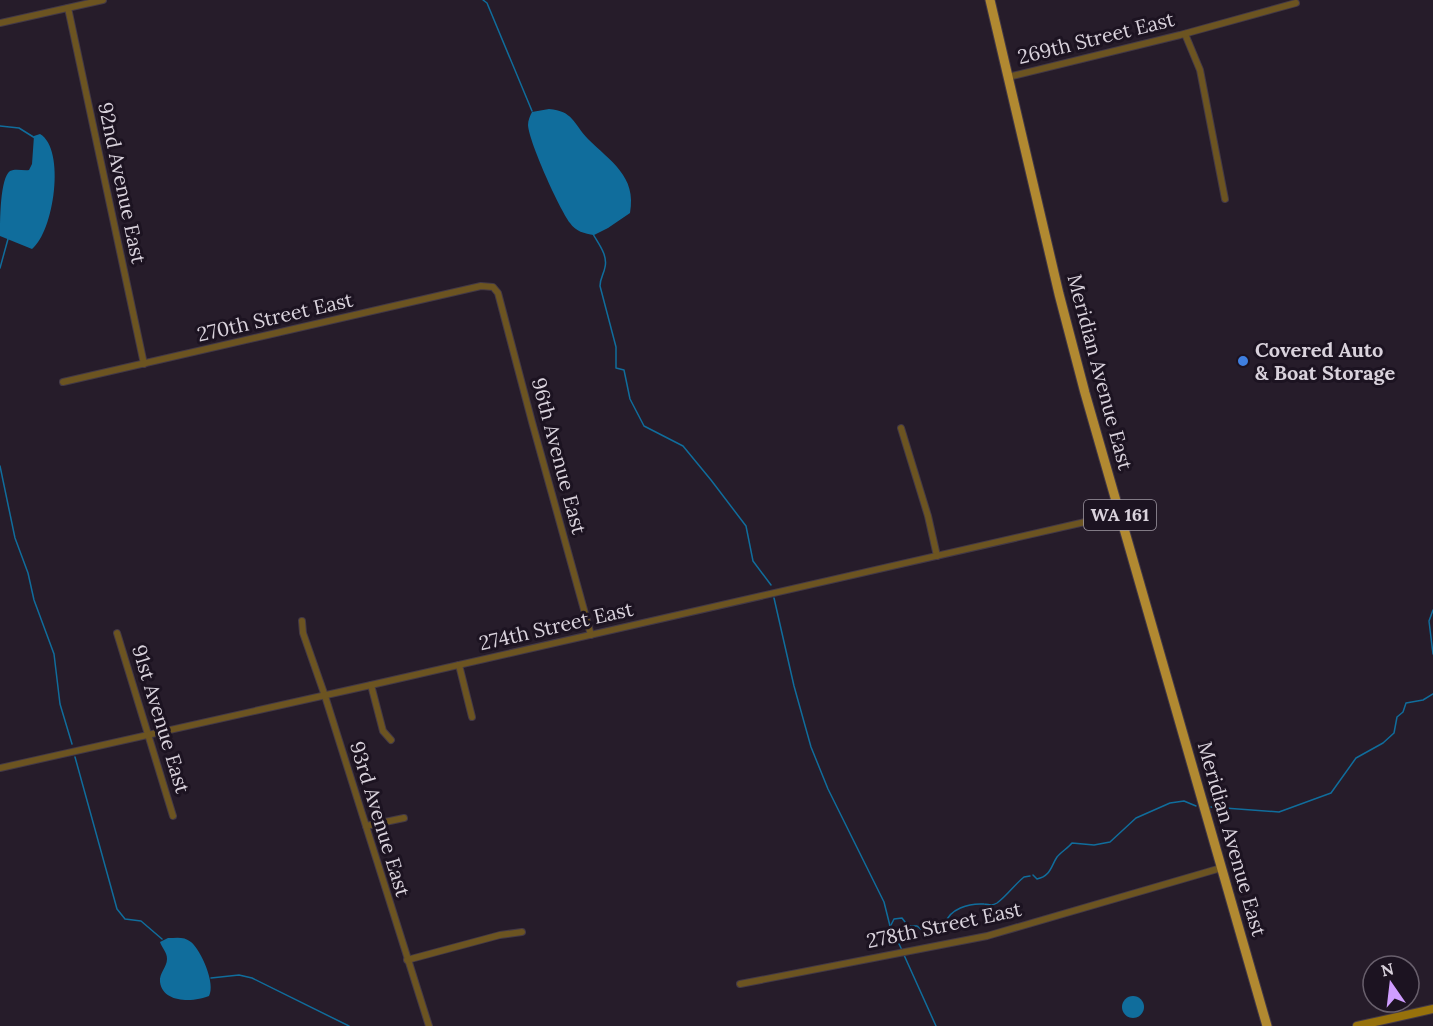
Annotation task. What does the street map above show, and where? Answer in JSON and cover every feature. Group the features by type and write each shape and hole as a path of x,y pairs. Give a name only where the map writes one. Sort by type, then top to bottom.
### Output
{"main road":[{"name":"Meridian Avenue East","path":"990,0 1059,294 1267,1026"}],"street":[{"path":"0,23 103,0"},
{"name":"269th Street East","path":"1008,77 1185,34 1296,3"},
{"name":"92nd Avenue East","path":"68,8 144,364"},
{"path":"1185,34 1200,70 1225,199"},
{"name":"270th Street East","path":"63,382 482,286 493,286"},
{"name":"96th Avenue East","path":"493,286 498,293 591,635"},
{"path":"901,428 928,516 937,556"},
{"name":"274th Street East","path":"0,768 1120,514"},
{"name":"93rd Avenue East","path":"302,621 303,633 429,1026"},
{"name":"91st Avenue East","path":"117,633 173,816"},
{"path":"459,665 472,717"},
{"path":"371,685 383,731 391,740"},
{"path":"366,826 404,818"},
{"name":"278th Street East","path":"740,984 896,952 954,944 1221,868"},
{"path":"408,960 500,935 522,932"},
{"path":"1357,1026 1433,1009"}],"water":[{"path":"549,109 568,115 626,179 631,200 630,213 594,235 580,232 570,223 552,190 533,145 528,125 532,112"},
{"path":"40,134 48,143 53,156 54,191 46,226 40,240 32,249 0,236 2,191 10,171 29,170 32,164 34,136"},
{"path":"168,938 186,939 195,946 209,976 211,991 209,996 180,1000 173,998 162,989 160,979 167,959 160,942"},
{"path":"1133,996 1141,999 1144,1007 1141,1015 1133,1018 1125,1015 1122,1007 1125,999"}],"waterway":[{"path":"483,0 487,3 532,111"},
{"path":"0,126 19,128 35,138"},
{"path":"593,234 602,249 606,263 600,286 616,347 616,368 624,370 630,399 644,426 683,446 746,526 753,561 771,585"},
{"path":"0,268 8,239"},
{"path":"0,466 15,538 54,654 60,704 72,744"},
{"path":"774,598 811,747 828,789 884,902 890,926 902,950"},
{"path":"1433,610 1429,621 1433,654"},
{"path":"1211,807 1279,812 1331,793 1356,758 1383,743 1394,733 1397,717 1403,712 1406,703 1423,700 1433,694"},
{"path":"75,757 117,909 125,919 141,921 162,939"},
{"path":"1033,875 1037,879 1045,876 1057,857 1072,843 1094,845 1110,842 1136,818 1170,803 1184,801 1196,806"},
{"path":"891,925 894,919 902,918 908,926 917,926 927,934 945,924 951,914 960,908 995,904 1024,877 1030,876"},
{"path":"904,955 936,1026"},
{"path":"211,978 239,975 252,978 349,1026"}],"place":[{"name":"Covered Auto & Boat Storage","path":"1243,361"}]}
